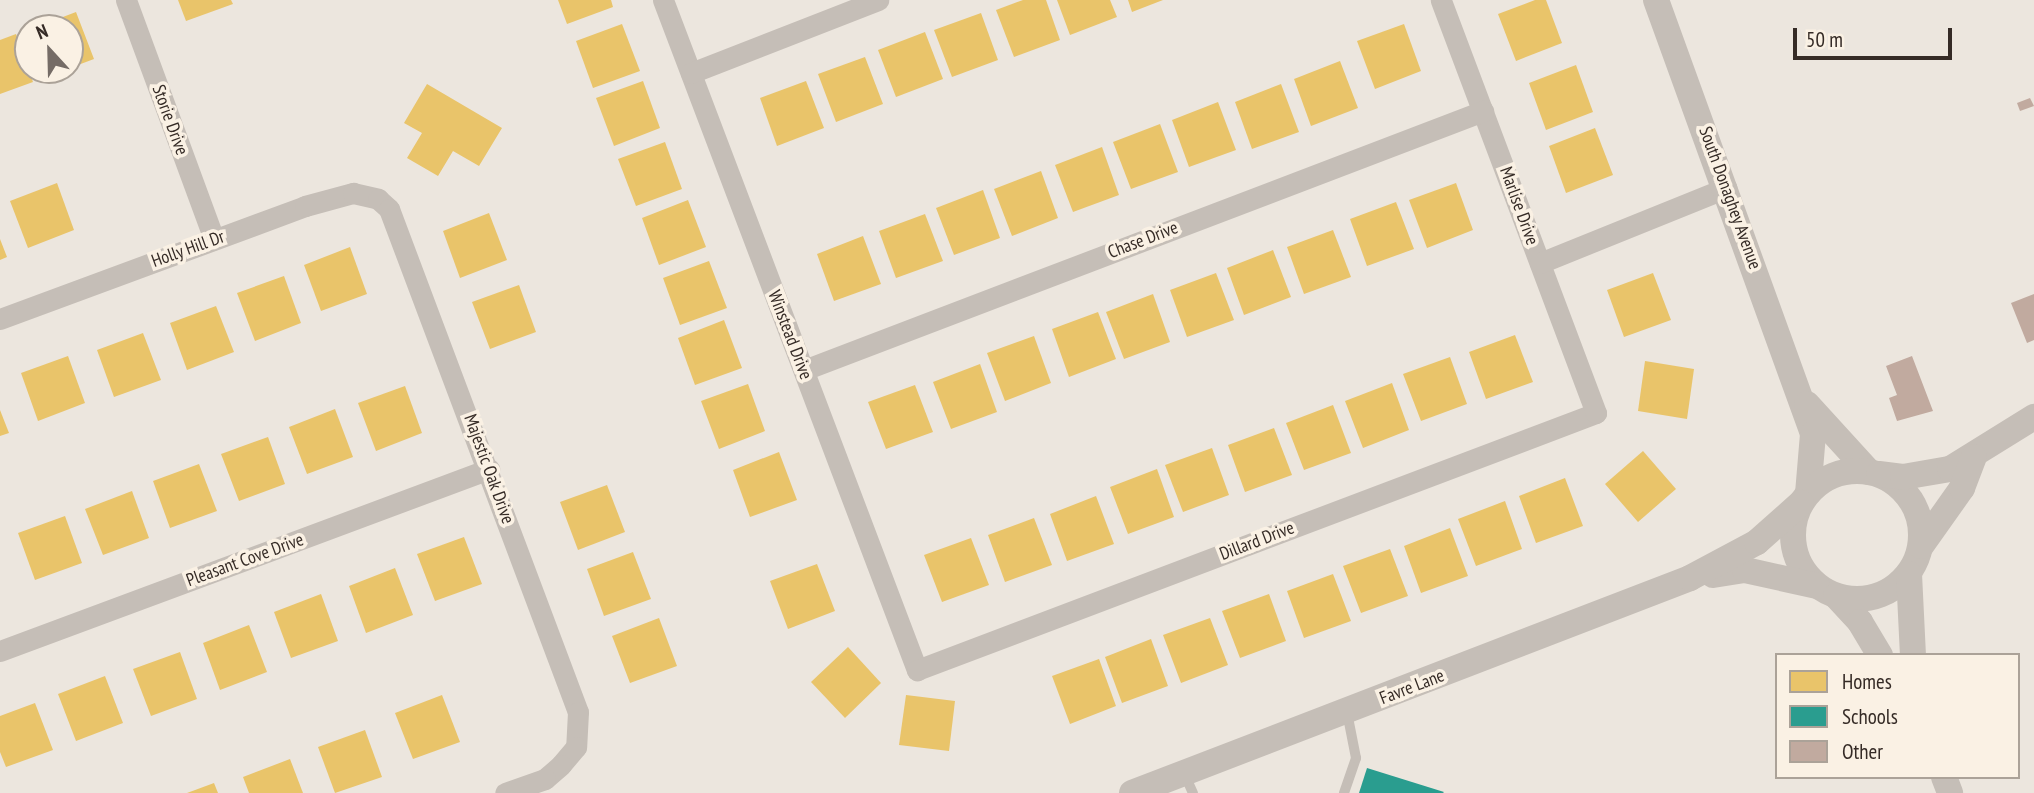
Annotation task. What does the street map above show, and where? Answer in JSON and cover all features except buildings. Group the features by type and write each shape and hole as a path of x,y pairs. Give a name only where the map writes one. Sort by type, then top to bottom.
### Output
{"street":[{"name":"Storie Drive","path":"126,0 214,239"},
{"name":"Winstead Drive","path":"663,0 917,670"},
{"path":"691,73 878,0"},
{"name":"Marlise Drive","path":"1441,0 1596,413"},
{"name":"South Donaghey Avenue","path":"1656,0 1727,188 1813,434 1805,498"},
{"name":"Chase Drive","path":"804,370 1483,111"},
{"path":"1540,263 1727,188"},
{"name":"Holly Hill Dr","path":"0,318 214,239 353,192 378,199"},
{"name":"Majestic Oak Drive","path":"378,199 389,209 423,290 578,712 576,747 545,779 505,793"},
{"name":"South Donaghey Avenue","path":"1801,398 1873,473"},
{"name":"Dillard Drive","path":"917,670 1596,413"},
{"path":"1879,653 1860,622 1826,591 1796,556 1792,538 1805,498 1826,479 1847,471 1927,475 1974,457 2034,417"},
{"path":"1913,653 1909,574 1921,546 1962,488 1974,457"},
{"name":"Pleasant Cove Drive","path":"0,651 489,469"},
{"path":"1873,473 1908,494 1922,528 1921,546"},
{"name":"Favre Lane","path":"1132,793 1189,783 1347,712 1690,578 1757,542 1805,498"},
{"name":"Favre Lane","path":"1690,578 1745,570 1826,591"},
{"path":"1826,591 1876,597 1909,574"}],"lane":[{"path":"1344,793 1356,758 1347,712"}]}
